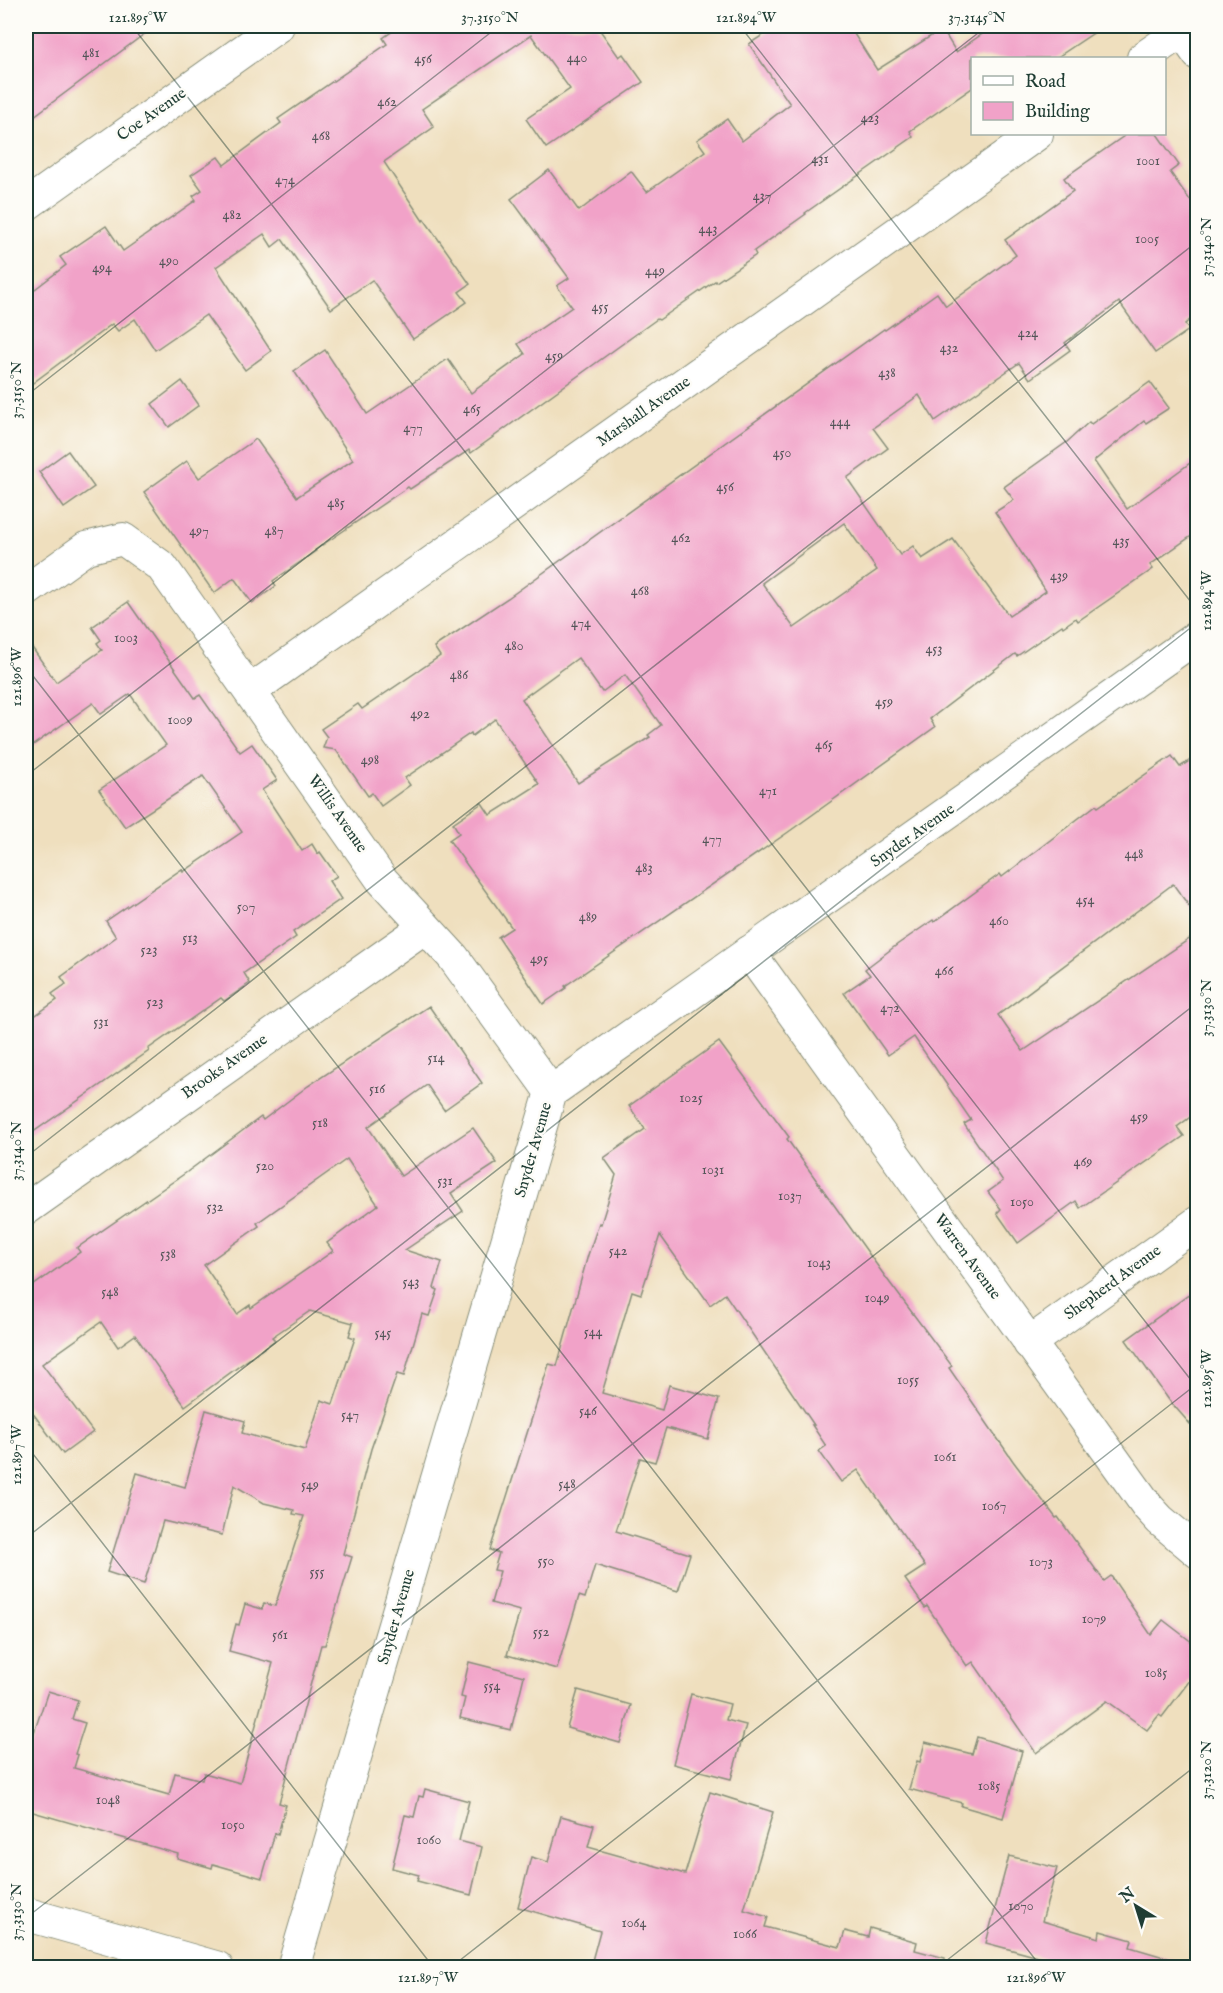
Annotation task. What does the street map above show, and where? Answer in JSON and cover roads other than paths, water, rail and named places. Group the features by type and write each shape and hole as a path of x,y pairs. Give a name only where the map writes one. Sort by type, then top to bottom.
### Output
{"main road":[{"path":"26,1914 217,1968"}],"street":[{"name":"Coe Avenue","path":"26,205 278,26"},
{"path":"1145,57 1186,37"},
{"name":"Marshall Avenue","path":"250,691 1036,135"},
{"name":"Willis Avenue","path":"26,591 86,548 123,538 162,567 382,880 453,957 551,1092"},
{"name":"Snyder Avenue","path":"293,1968 551,1092 1197,636"},
{"name":"Brooks Avenue","path":"26,1209 425,927"},
{"name":"Warren Avenue","path":"749,952 1148,1507 1197,1552"},
{"name":"Shepherd Avenue","path":"1029,1343 1197,1222"}]}
